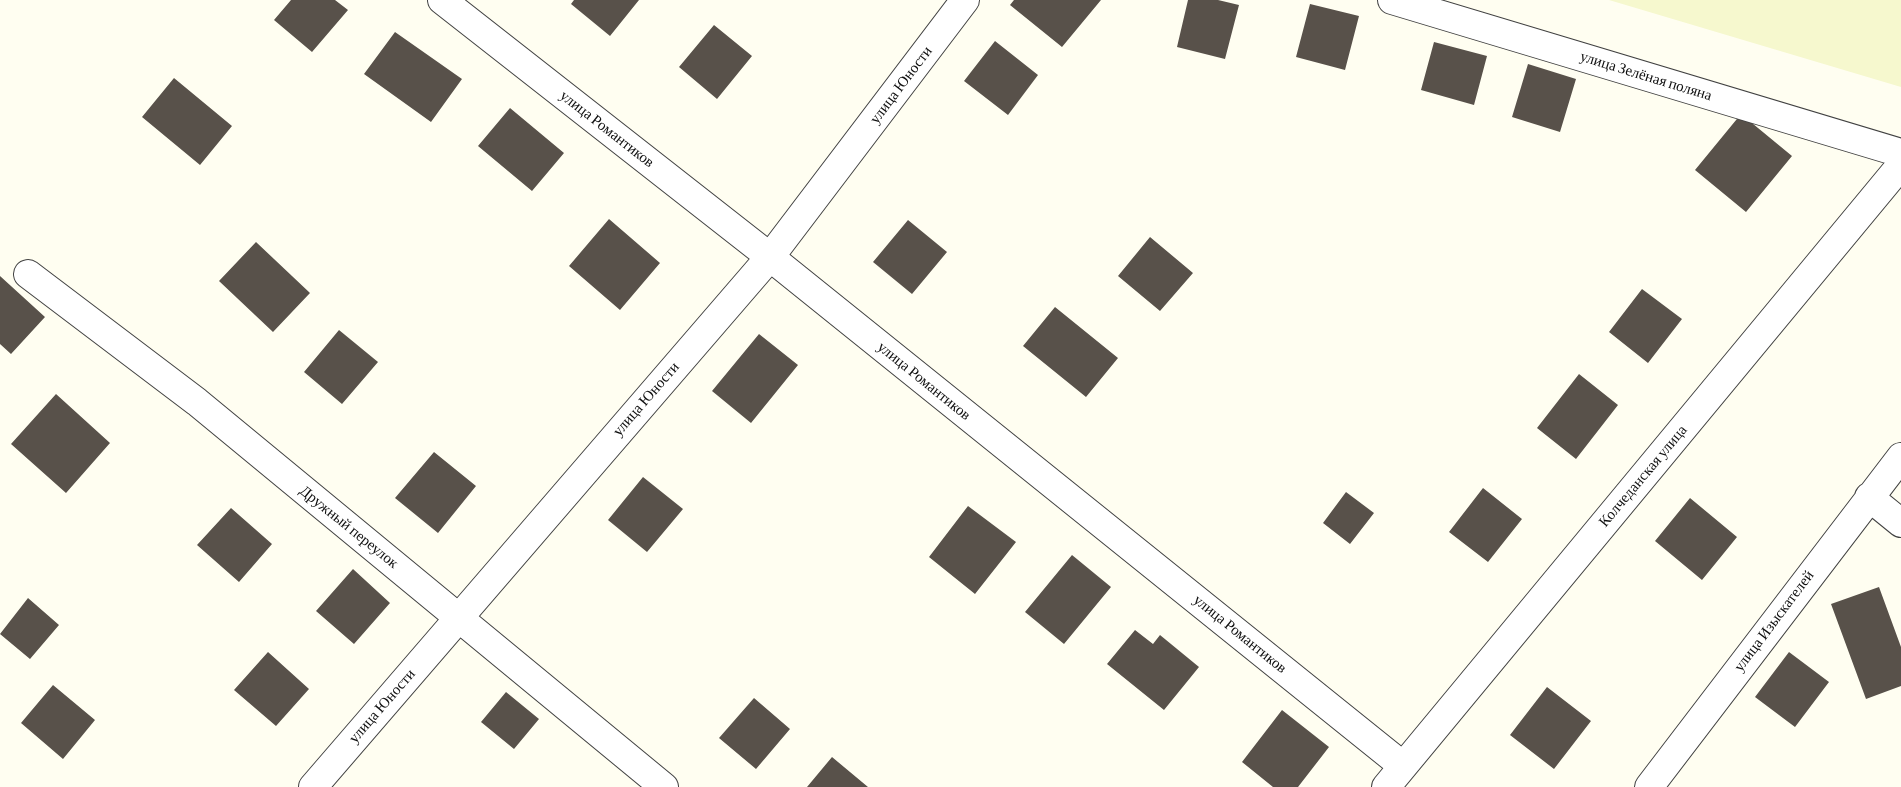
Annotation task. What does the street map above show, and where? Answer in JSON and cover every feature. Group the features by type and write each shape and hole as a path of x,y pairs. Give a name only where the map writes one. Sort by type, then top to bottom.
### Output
{"street":[{"name":"улица Романтиков","path":"442,0 770,257 1404,766"},
{"name":"улица Юности","path":"313,787 770,257 966,0"},
{"name":"улица Зелёная поляна","path":"1392,0 1901,153"},
{"name":"Колчеданская улица","path":"1386,787 1901,165"},
{"name":"Дружный переулок","path":"28,274 197,402 664,787"},
{"name":"улица Изыскателей","path":"1649,787 1901,457"},
{"path":"1869,497 1901,523"}],"green space":[{"path":"1609,0 1901,0 1901,87"}],"building":[{"path":"291,0 335,0 348,10 312,52 274,20"},
{"path":"574,0 639,0 610,36 571,4"},
{"path":"1014,0 1101,0 1062,47 1010,5"},
{"path":"1188,0 1218,0 1239,5 1225,59 1177,47"},
{"path":"1310,4 1359,16 1345,70 1296,57"},
{"path":"714,25 752,56 717,99 679,67"},
{"path":"395,32 462,79 431,122 364,74"},
{"path":"995,41 1038,75 1008,115 964,81"},
{"path":"1434,42 1487,56 1474,105 1421,90"},
{"path":"1528,64 1576,79 1560,132 1512,117"},
{"path":"174,78 232,126 200,165 142,117"},
{"path":"510,108 564,153 532,191 478,146"},
{"path":"1741,114 1792,156 1746,212 1695,170"},
{"path":"609,219 660,263 620,310 569,266"},
{"path":"908,220 947,252 912,294 873,262"},
{"path":"1150,237 1193,273 1160,311 1118,276"},
{"path":"256,242 310,293 273,332 219,281"},
{"path":"0,276 45,317 11,354 0,344"},
{"path":"1642,289 1682,319 1648,363 1609,332"},
{"path":"1055,307 1118,358 1086,397 1023,346"},
{"path":"339,330 378,362 342,404 304,372"},
{"path":"759,334 798,365 751,423 712,391"},
{"path":"1579,374 1618,405 1576,459 1537,428"},
{"path":"56,394 110,443 66,493 11,444"},
{"path":"434,452 476,486 438,533 395,498"},
{"path":"643,477 683,509 647,552 608,520"},
{"path":"1483,488 1522,519 1488,562 1449,532"},
{"path":"1346,492 1374,513 1350,544 1323,523"},
{"path":"1690,498 1737,537 1702,580 1655,541"},
{"path":"968,506 1016,542 975,594 929,557"},
{"path":"231,508 272,544 239,582 197,545"},
{"path":"1072,555 1111,587 1064,644 1025,612"},
{"path":"353,569 390,603 354,644 316,611"},
{"path":"1879,587 1901,647 1901,686 1866,699 1831,604"},
{"path":"28,598 59,625 30,659 0,634"},
{"path":"1135,630 1153,644 1160,635 1199,667 1164,710 1107,664"},
{"path":"268,652 309,689 276,726 234,690"},
{"path":"1789,652 1829,682 1795,727 1755,697"},
{"path":"53,685 95,720 63,759 21,723"},
{"path":"1547,687 1591,721 1554,769 1510,735"},
{"path":"506,692 539,719 514,749 481,722"},
{"path":"754,698 790,729 756,769 719,738"},
{"path":"1282,710 1329,747 1298,787 1273,787 1242,762"},
{"path":"832,757 868,787 807,787"}]}
